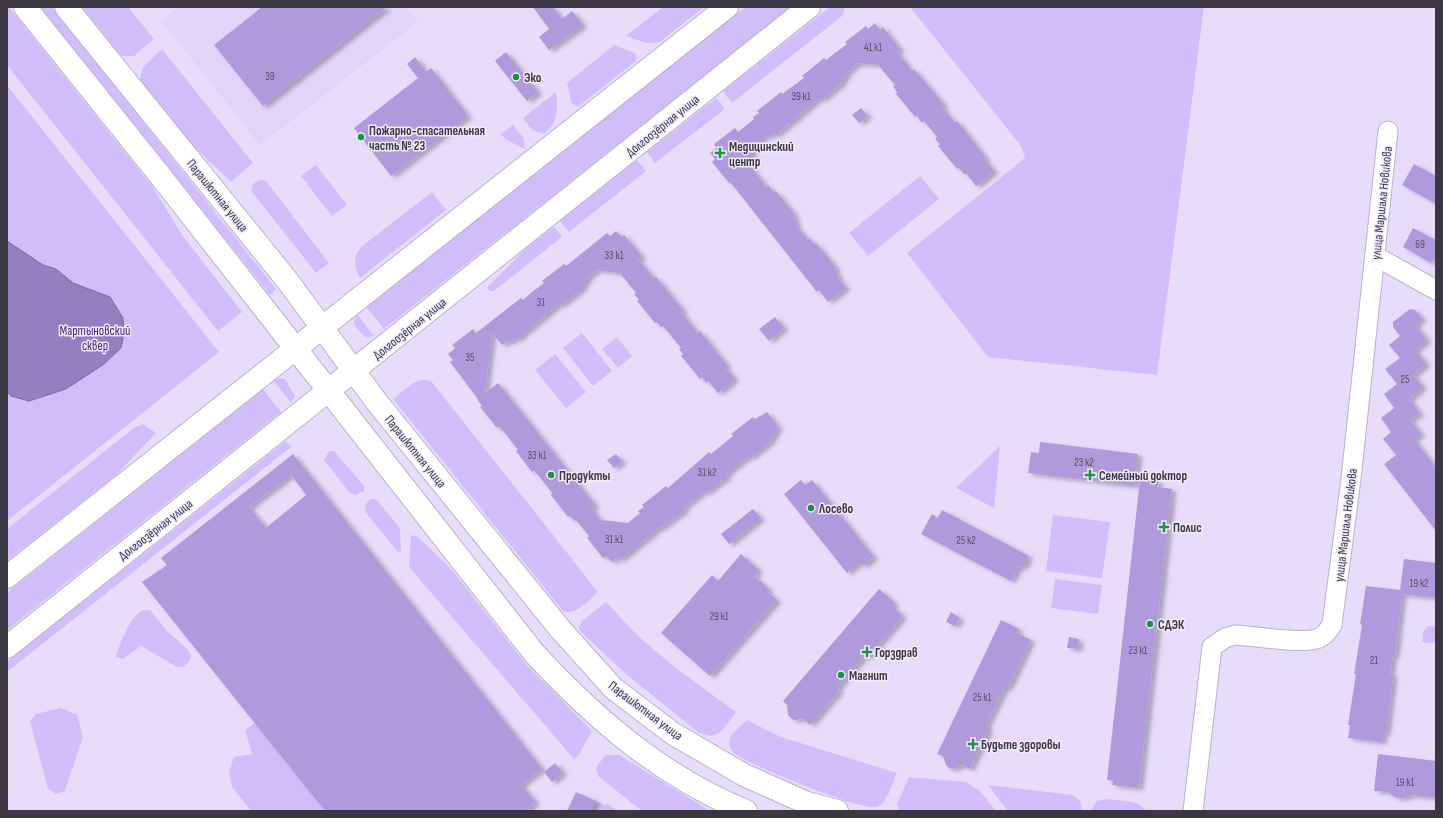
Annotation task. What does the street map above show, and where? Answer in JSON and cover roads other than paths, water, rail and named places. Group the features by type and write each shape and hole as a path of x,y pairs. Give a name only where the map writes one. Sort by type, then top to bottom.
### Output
{"main road":[{"path":"25,7 534,653 561,683 603,723 657,763 726,803 746,811"},
{"name":"Парашютная улица","path":"66,7 287,280 376,401 561,630 613,688 672,733 744,775 807,803 836,811"},
{"path":"7,577 294,348 727,7"},
{"name":"Долгоозёрная улица","path":"7,647 809,7"}],"street":[{"name":"улица Маршала Новикова","path":"1193,811 1212,647 1224,638 1234,635 1303,640 1316,639 1326,634 1332,625 1346,524 1388,131"},
{"path":"1375,256 1436,290"}],"place":[{"name":"Эко","path":"516,77"},
{"name":"Пожарно-спасательная часть № 23","path":"361,137"},
{"name":"Медицинский центр","path":"720,153"},
{"name":"Продукты","path":"551,475"},
{"name":"Семейный доктор","path":"1090,475"},
{"name":"Лосево","path":"811,508"},
{"name":"Полис","path":"1164,527"},
{"name":"СДЭК","path":"1150,624"},
{"name":"Горздрав","path":"867,652"},
{"name":"Магнит","path":"841,675"},
{"name":"Будьте здоровы","path":"973,744"}],"park label":[{"name":"Мартыновский сквер","path":"95,338"}]}
